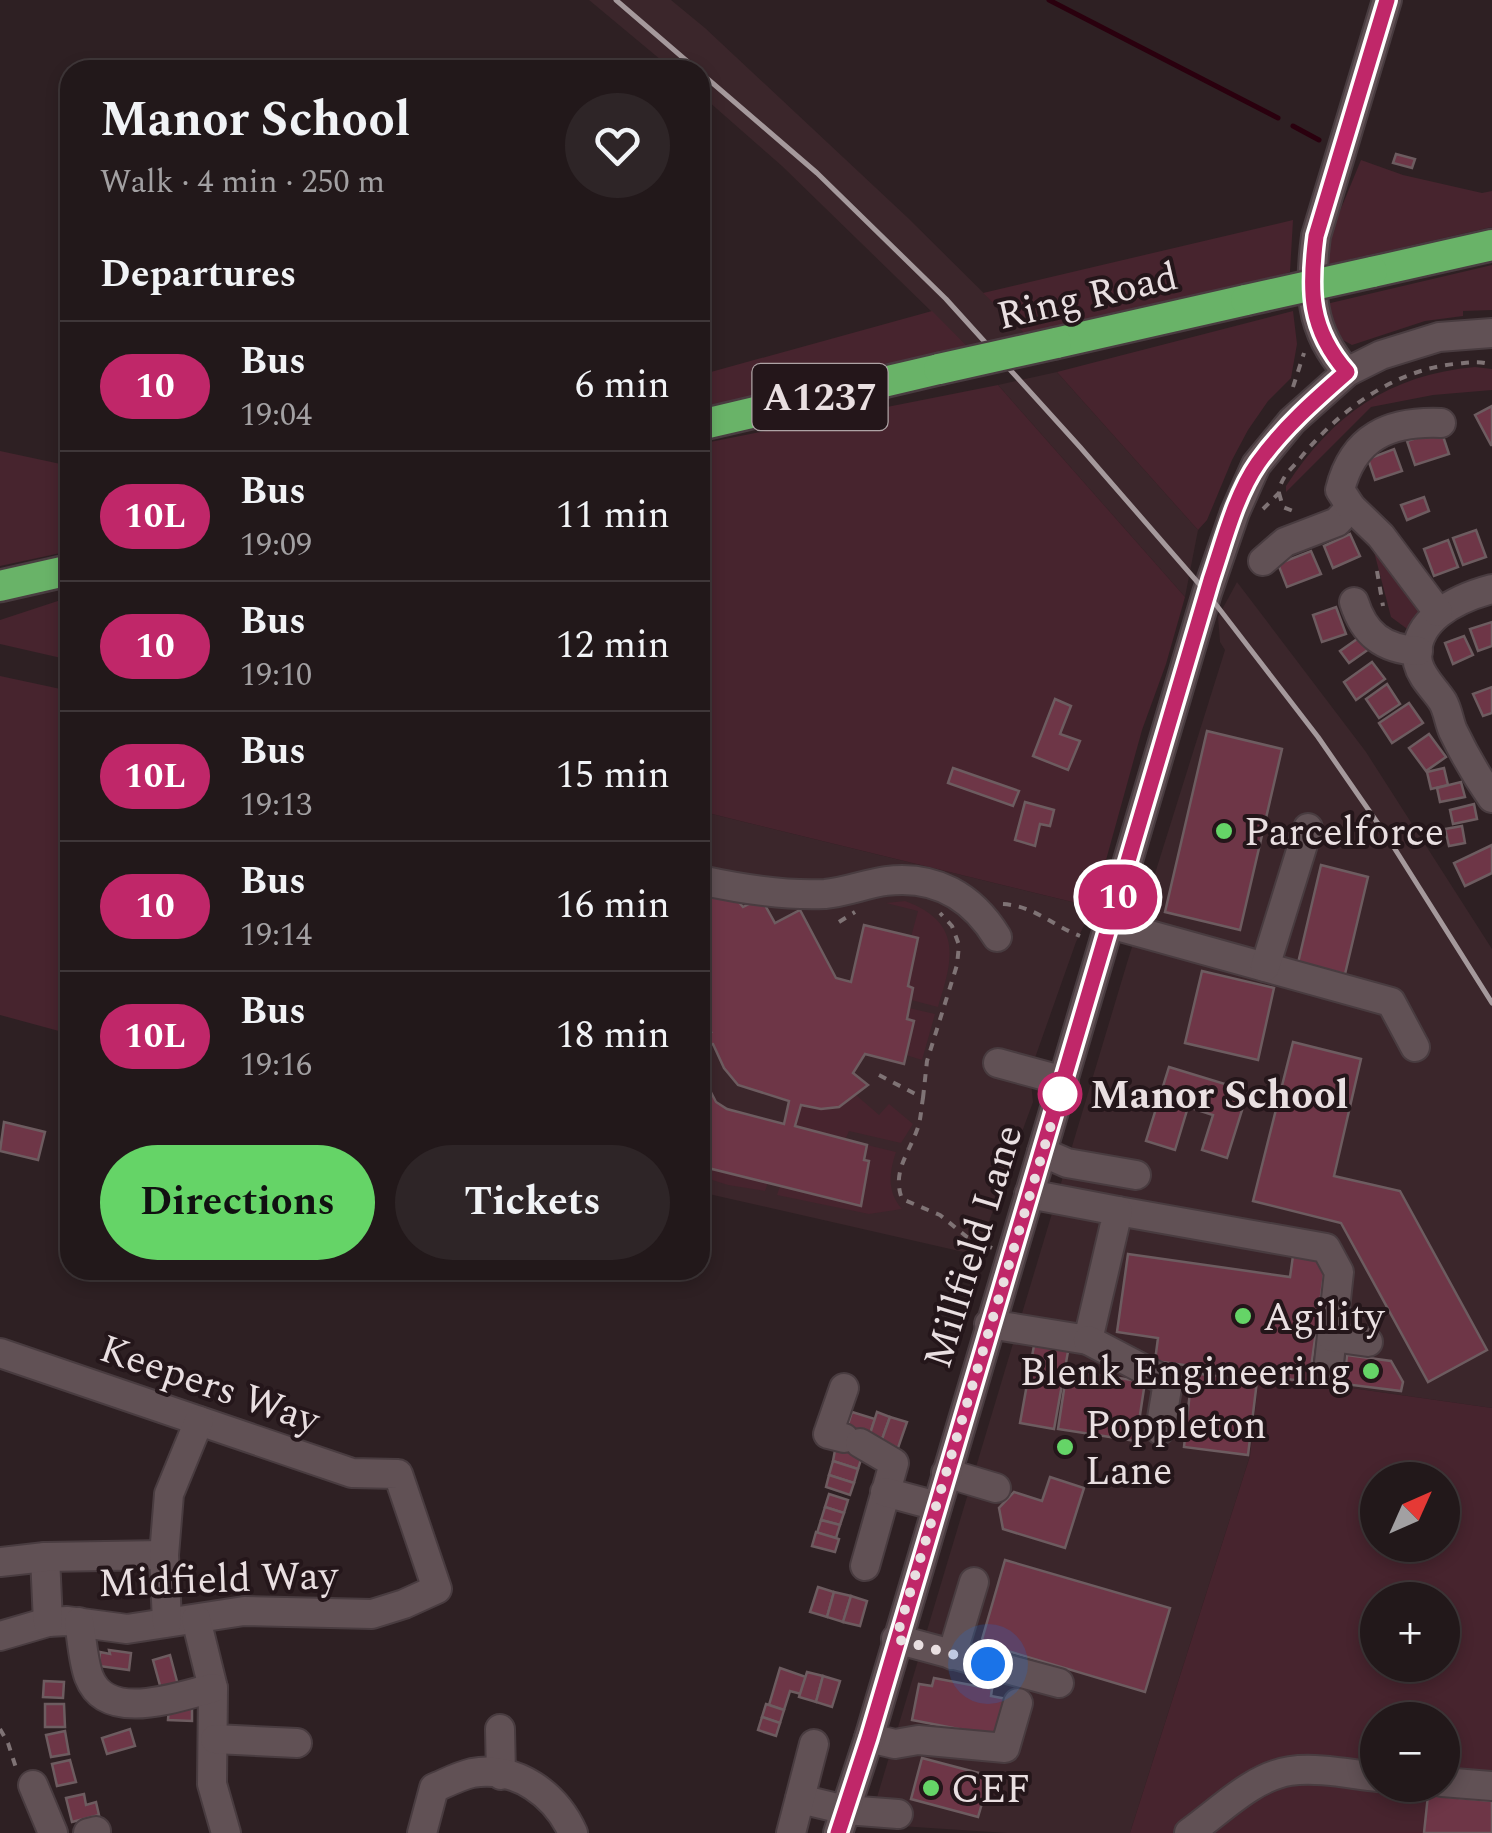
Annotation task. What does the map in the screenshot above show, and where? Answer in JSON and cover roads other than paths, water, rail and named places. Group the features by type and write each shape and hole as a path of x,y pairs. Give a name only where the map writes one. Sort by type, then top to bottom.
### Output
{"highway":[{"name":"Ring Road","path":"710,423 1492,245"},
{"path":"0,586 60,572"}],"street":[{"path":"1347,372 1319,332 1312,263 1316,236 1387,0"},
{"name":"Millfield Lane","path":"841,1827 946,1473 981,1388 990,1324 1207,593 1235,512 1256,466 1292,420 1347,372 1412,343 1492,333"},
{"path":"1438,612 1340,490 1345,469 1357,448 1385,430 1417,422 1441,423"},
{"path":"1263,561 1285,542 1336,522 1351,507"},
{"path":"1492,589 1438,612 1420,639 1418,651 1418,665 1425,679 1443,703 1453,731 1492,798"},
{"path":"1354,602 1370,636 1387,645 1418,651"},
{"path":"1265,967 1308,828"},
{"path":"710,882 747,890 811,894 889,880 944,886 978,910 997,938"},
{"path":"1107,933 1182,955 1265,967 1314,988 1394,991 1415,1047"},
{"path":"998,1063 1064,1082"},
{"path":"1042,1152 1067,1163 1136,1175"},
{"path":"1029,1194 1326,1248 1339,1272 1328,1372"},
{"path":"1088,1340 1118,1211"},
{"path":"990,1324 1088,1340 1168,1382 1160,1430"},
{"path":"1332,1337 1368,1342"},
{"name":"Keepers Way","path":"0,1353 352,1473 398,1474 436,1589"},
{"path":"844,1388 828,1434 852,1440 894,1463 865,1566"},
{"path":"167,1622 164,1554 168,1494 199,1421"},
{"path":"946,1473 996,1488"},
{"path":"885,1492 936,1506"},
{"path":"0,1562 164,1554"},
{"path":"45,1557 48,1622"},
{"path":"952,1655 974,1582"},
{"name":"Midfield Way","path":"0,1636 48,1622 126,1629 244,1611 372,1614 436,1589"},
{"path":"196,1619 214,1688 212,1784 226,1833"},
{"path":"80,1622 90,1680 106,1697 133,1706 214,1688"},
{"path":"896,1639 1059,1683"},
{"path":"869,1738 895,1744 918,1740 1005,1748 1018,1702"},
{"path":"500,1729 501,1775"},
{"path":"215,1739 297,1743"},
{"path":"791,1833 814,1744"},
{"path":"1189,1833 1256,1783 1277,1774 1295,1770 1360,1775"},
{"path":"422,1833 434,1788 473,1773 501,1775 539,1786 563,1810 573,1833"},
{"path":"1460,1783 1492,1786"},
{"path":"33,1785 53,1833"},
{"path":"800,1798 841,1827 898,1814"}],"waterway":[{"path":"1049,0 1278,118"},
{"path":"1293,126 1319,140"}],"railway":[{"path":"616,0 686,60"},
{"path":"710,81 817,173 946,299 1207,593 1318,737 1388,838 1492,1003"}],"place":[{"name":"Parcelforce","path":"1224,831"},
{"name":"Manor School","path":"1060,1094"},
{"name":"Agility","path":"1243,1316"},
{"name":"Blenk Engineering","path":"1371,1371"},
{"name":"Poppleton Lane","path":"1065,1447"},
{"name":"CEF","path":"931,1788"}]}
